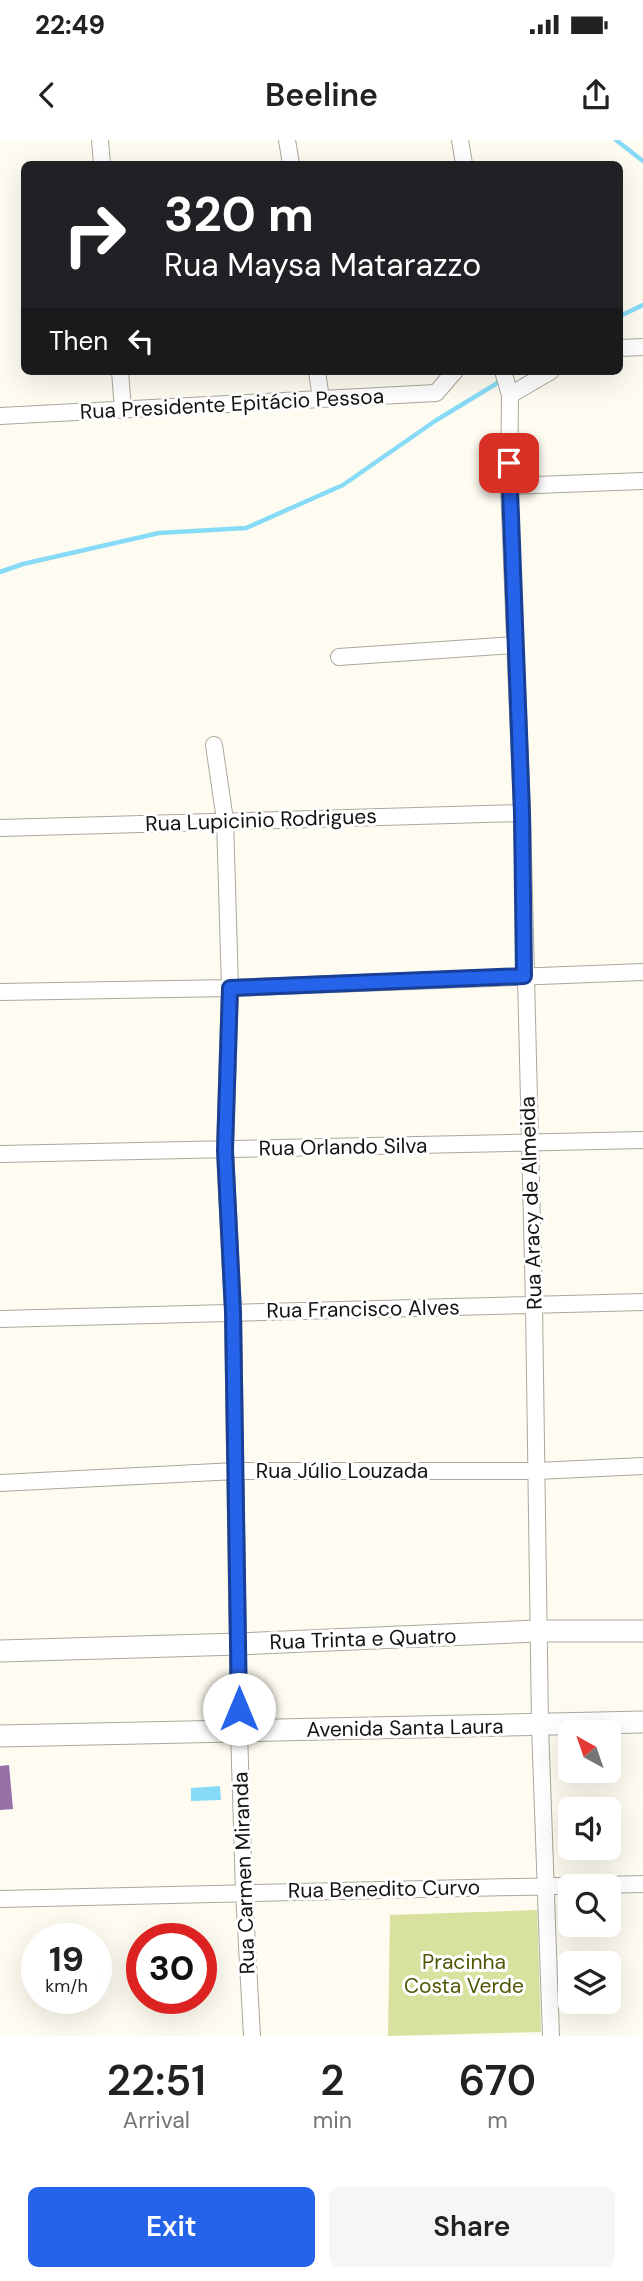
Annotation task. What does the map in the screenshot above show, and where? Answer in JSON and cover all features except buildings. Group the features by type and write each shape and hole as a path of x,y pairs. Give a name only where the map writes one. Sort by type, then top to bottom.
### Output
{"street":[{"path":"100,140 102,161"},
{"path":"287,140 290,161"},
{"path":"460,140 464,161"},
{"path":"623,348 643,347"},
{"path":"120,375 123,410"},
{"path":"318,375 321,399"},
{"name":"Rua Presidente Epitácio Pessoa","path":"0,416 436,393 451,375"},
{"path":"507,383 536,375"},
{"name":"Rua Aracy de Almeida","path":"507,383 522,813 534,1305 540,1725 551,2036"},
{"path":"509,486 643,481"},
{"path":"339,657 515,645"},
{"name":"Rua Carmen Miranda","path":"214,745 225,820 230,988 225,1150 233,1312 239,1731 252,2036"},
{"name":"Rua Lupicinio Rodrigues","path":"0,828 522,813"},
{"path":"0,992 230,988 643,972"},
{"name":"Rua Orlando Silva","path":"0,1154 643,1140"},
{"name":"Rua Francisco Alves","path":"0,1319 643,1303"},
{"name":"Rua Júlio Louzada","path":"0,1483 236,1472 537,1471 643,1466"},
{"name":"Rua Trinta e Quatro","path":"0,1651 538,1631 643,1631"},
{"name":"Avenida Santa Laura","path":"0,1736 643,1723"},
{"name":"Rua Benedito Curvo","path":"0,1899 643,1884"}],"green space":[{"name":"Pracinha Costa Verde","path":"537,1910 541,2032 388,2036 390,1915"}],"water":[{"path":"220,1786 221,1800 191,1801 191,1788"}],"waterway":[{"path":"616,140 643,161"},
{"path":"623,315 643,305"},
{"path":"0,572 23,564 159,533 246,528 343,485 435,421 510,375"}],"route":[{"path":"239,1709 233,1312 225,1150 230,988 524,976 522,813 509,463"}]}
